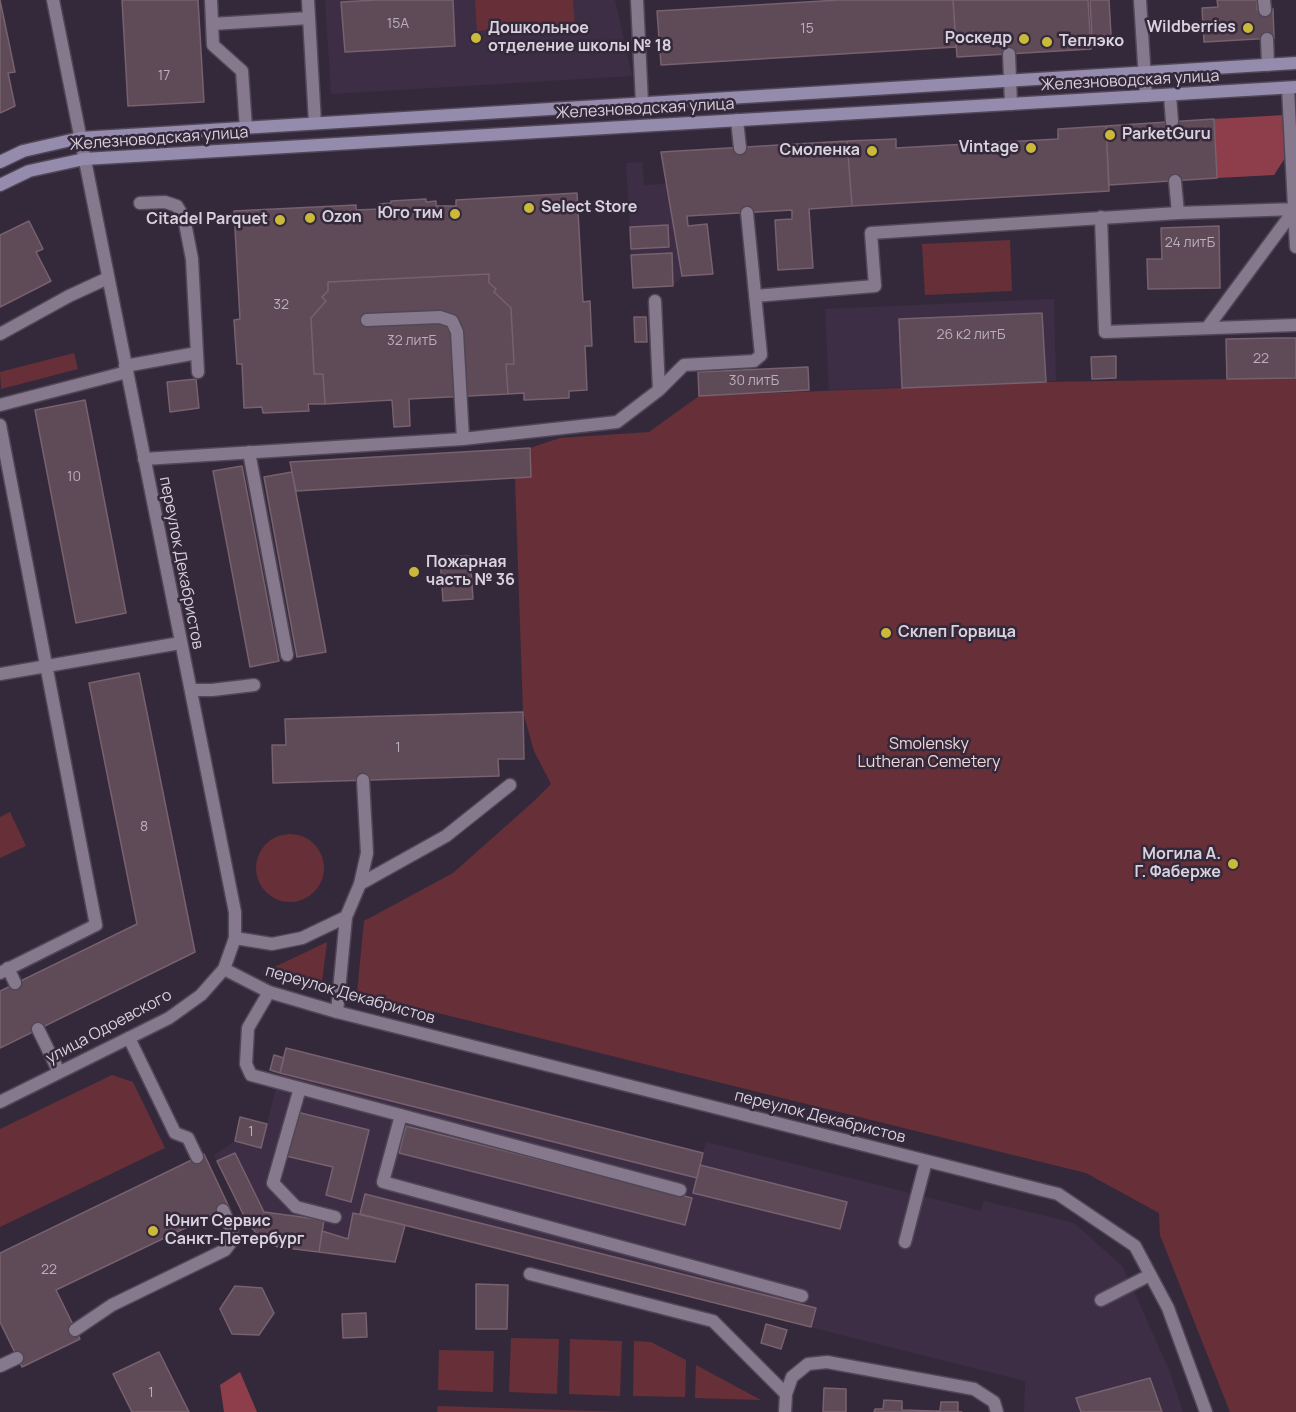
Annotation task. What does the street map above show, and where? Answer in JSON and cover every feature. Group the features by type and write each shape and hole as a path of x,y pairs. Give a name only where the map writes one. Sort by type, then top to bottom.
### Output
{"street":[{"name":"переулок Декабристов","path":"53,0 235,912 235,938 224,969 269,992 337,1012 1058,1194 1135,1246 1168,1308 1206,1412"},
{"path":"211,0 213,45 243,71 246,128"},
{"path":"308,0 315,123"},
{"path":"637,0 642,103"},
{"path":"1140,0 1146,96"},
{"path":"212,24 309,18"},
{"path":"1267,39 1268,64"},
{"path":"1009,54 1011,104"},
{"name":"Железноводская улица","path":"0,162 23,151 80,138 1296,63"},
{"name":"Железноводская улица","path":"0,185 29,171 84,159 1292,88"},
{"path":"1292,88 1296,247"},
{"path":"1170,95 1172,122"},
{"path":"737,120 740,148"},
{"path":"1176,181 1178,213"},
{"path":"140,203 165,201 177,206 184,218 192,259 198,372"},
{"path":"755,296 875,286 872,233 1101,217 1295,209"},
{"path":"1207,328 1295,209"},
{"path":"144,459 463,439 617,422 659,390 684,365 754,361 761,355 747,213"},
{"path":"1101,217 1105,332 1296,325"},
{"path":"0,334 69,296 108,278"},
{"path":"655,301 659,390"},
{"path":"367,320 440,317 452,321 457,332 463,439"},
{"path":"0,405 126,369 197,353"},
{"path":"0,425 96,925 4,970 15,984"},
{"path":"249,452 287,655"},
{"path":"0,674 180,643"},
{"path":"191,690 254,685"},
{"path":"337,1012 346,917 360,884 367,853 363,780"},
{"path":"360,884 446,836 510,785"},
{"path":"235,938 272,944 302,938 346,917"},
{"name":"улица Одоевского","path":"0,1102 169,1018 201,995 224,969"},
{"path":"269,992 248,1028 246,1064 251,1075 680,1190"},
{"path":"38,1029 59,1072"},
{"path":"129,1038 175,1133 188,1138 197,1157"},
{"path":"300,1088 273,1183 296,1206 335,1217"},
{"path":"401,1115 382,1182 802,1296"},
{"path":"905,1242 926,1161"},
{"path":"75,1330 112,1305 225,1250 232,1241 232,1230 223,1210"},
{"path":"530,1274 713,1321 786,1394"},
{"path":"1101,1300 1150,1275"},
{"path":"0,1366 17,1358"},
{"path":"785,1412 786,1394 792,1377 808,1364 827,1362 974,1389 994,1402 997,1412"}],"shaded area":[{"name":"Дошкольное отделение школы № 18","path":"325,0 615,0 632,76 331,94"},
{"path":"1285,115 1285,158 1274,175 1217,178 1214,119"},
{"path":"642,162 644,185 666,184 682,276 673,286 633,288 626,163"},
{"path":"1054,299 1056,381 829,390 825,309"},
{"path":"286,1048 703,1152 706,1142 981,1211 984,1201 1074,1223 1123,1267 1170,1372 1183,1412 1024,1412 1025,1381 406,1225 395,1262 278,1247 262,1240 247,1222 214,1155 235,1141 261,1147 280,1073 270,1070 274,1055 284,1058"},
{"path":"240,1372 257,1412 224,1412 220,1385"}],"green space":[{"path":"475,0 573,0 575,24 477,31"},
{"path":"1010,240 1012,291 925,295 922,244"},
{"path":"74,353 78,369 1,389 0,372"},
{"name":"Smolensky Lutheran Cemetery","path":"1296,378 1296,1412 1230,1412 1160,1235 1159,1213 1086,1173 357,993 364,921 453,873 551,784 534,751 523,712 515,478 531,477 530,448 560,438 649,432 699,396 1046,382"},
{"path":"10,812 26,846 0,858 0,817"},
{"path":"290,834 303,837 314,844 321,855 324,868 321,881 314,892 303,899 290,902 277,899 266,892 259,881 256,868 259,855 266,844 277,837"},
{"path":"327,942 321,990 262,973"},
{"path":"112,1075 133,1082 165,1148 0,1227 0,1129"},
{"path":"511,1338 559,1339 557,1394 509,1392"},
{"path":"570,1339 622,1341 620,1396 569,1394"},
{"path":"634,1341 651,1342 686,1360 685,1397 633,1396"},
{"path":"439,1350 494,1351 493,1392 438,1390"},
{"path":"696,1365 761,1400 695,1398"},
{"path":"438,1406 626,1412 437,1412"}],"building":[{"path":"0,0 15,72 8,73 15,106 0,113"},
{"path":"122,0 198,0 204,102 128,106"},
{"path":"453,0 455,46 345,52 341,2"},
{"path":"839,0 953,0 956,47 661,65 657,11"},
{"path":"953,0 1088,0 1091,49 957,57"},
{"path":"1090,0 1109,0 1111,35 1092,36"},
{"path":"1217,0 1257,0 1257,10 1273,9 1274,38 1204,42 1202,8 1218,7"},
{"path":"1214,119 1217,178 1109,185 1106,126"},
{"path":"1106,126 1109,191 852,206 847,141 896,139 896,148 1058,139 1058,129"},
{"path":"847,141 852,206 809,209 813,268 778,270 775,220 792,219 792,210 687,216 688,226 707,224 713,274 682,276 661,152"},
{"path":"577,193 583,302 590,301 592,346 585,346 587,390 569,391 569,398 524,400 524,393 508,394 506,364 514,364 511,308 494,292 496,289 489,283 489,274 328,282 328,291 322,297 326,301 311,318 314,374 323,374 325,404 308,404 309,411 263,413 262,407 244,408 242,364 237,364 234,320 240,319 234,211 356,205 356,210 380,209 379,204 391,203 391,201 426,199 426,202 436,201 436,206 456,206 456,200"},
{"path":"29,221 43,249 36,252 51,281 0,307 0,235"},
{"path":"668,225 669,247 631,249 630,227"},
{"path":"1219,226 1220,288 1148,289 1147,259 1162,259 1161,228"},
{"path":"672,253 673,286 633,288 631,255"},
{"path":"489,274 489,283 496,289 494,292 511,308 514,364 506,364 508,394 409,399 410,426 394,427 392,400 325,404 323,374 314,374 311,318 326,301 322,297 328,291 328,282"},
{"path":"1042,313 1046,382 902,388 899,319"},
{"path":"634,317 646,317 647,342 635,342"},
{"path":"1296,338 1296,378 1227,379 1226,339"},
{"path":"1116,356 1116,378 1092,379 1091,357"},
{"path":"808,367 809,390 699,396 698,372"},
{"path":"196,379 199,408 170,412 167,382"},
{"path":"85,400 126,613 76,623 35,410"},
{"path":"530,448 531,477 296,491 290,462"},
{"path":"242,466 279,661 250,667 213,471"},
{"path":"292,472 326,652 297,657 264,477"},
{"path":"470,556 473,599 443,601 440,557"},
{"path":"139,673 195,952 0,1048 0,991 137,924 89,683"},
{"path":"523,712 524,759 498,759 499,776 273,783 272,745 286,745 285,719"},
{"path":"286,1048 703,1153 697,1178 280,1073"},
{"path":"274,1055 284,1058 280,1073 270,1070"},
{"path":"297,1112 369,1130 351,1202 326,1195 333,1167 286,1156"},
{"path":"240,1117 267,1124 261,1148 235,1141"},
{"path":"406,1126 692,1198 685,1225 399,1153"},
{"path":"235,1153 264,1212 324,1220 319,1252 278,1247 262,1240 247,1222 217,1161"},
{"path":"204,1154 229,1207 56,1290 80,1339 22,1367 0,1322 0,1253"},
{"path":"700,1165 847,1202 840,1229 693,1193"},
{"path":"365,1194 816,1308 811,1327 360,1214"},
{"path":"353,1213 405,1225 395,1262 319,1252 322,1231 348,1239"},
{"path":"476,1284 508,1285 507,1329 476,1329"},
{"path":"235,1286 262,1288 274,1313 259,1335 232,1334 220,1309"},
{"path":"366,1313 367,1337 343,1338 342,1314"},
{"path":"766,1324 787,1330 781,1349 761,1343"},
{"path":"159,1352 189,1412 132,1412 113,1374"},
{"path":"1150,1378 1162,1412 1081,1412 1076,1398"},
{"path":"824,1388 846,1389 846,1412 823,1412"},
{"path":"884,1400 902,1401 902,1410 934,1411 940,1411 941,1402 958,1402 958,1412 874,1412 875,1409 883,1409"}],"place":[{"name":"Wildberries","path":"1248,28"},
{"name":"Дошкольное отделение школы № 18","path":"476,38"},
{"name":"Роскедр","path":"1024,39"},
{"name":"Теплэко","path":"1047,42"},
{"name":"ParketGuru","path":"1110,135"},
{"name":"Vintage","path":"1031,148"},
{"name":"Смоленка","path":"872,151"},
{"name":"Select Store","path":"529,208"},
{"name":"Юго тим","path":"455,214"},
{"name":"Ozon","path":"310,218"},
{"name":"Citadel Parquet","path":"280,220"},
{"name":"Пожарная часть № 36","path":"414,572"},
{"name":"Склеп Горвица","path":"886,633"},
{"name":"Могила А. Г. Фаберже","path":"1233,864"},
{"name":"Юнит Сервис Санкт-Петербург","path":"153,1231"}]}
